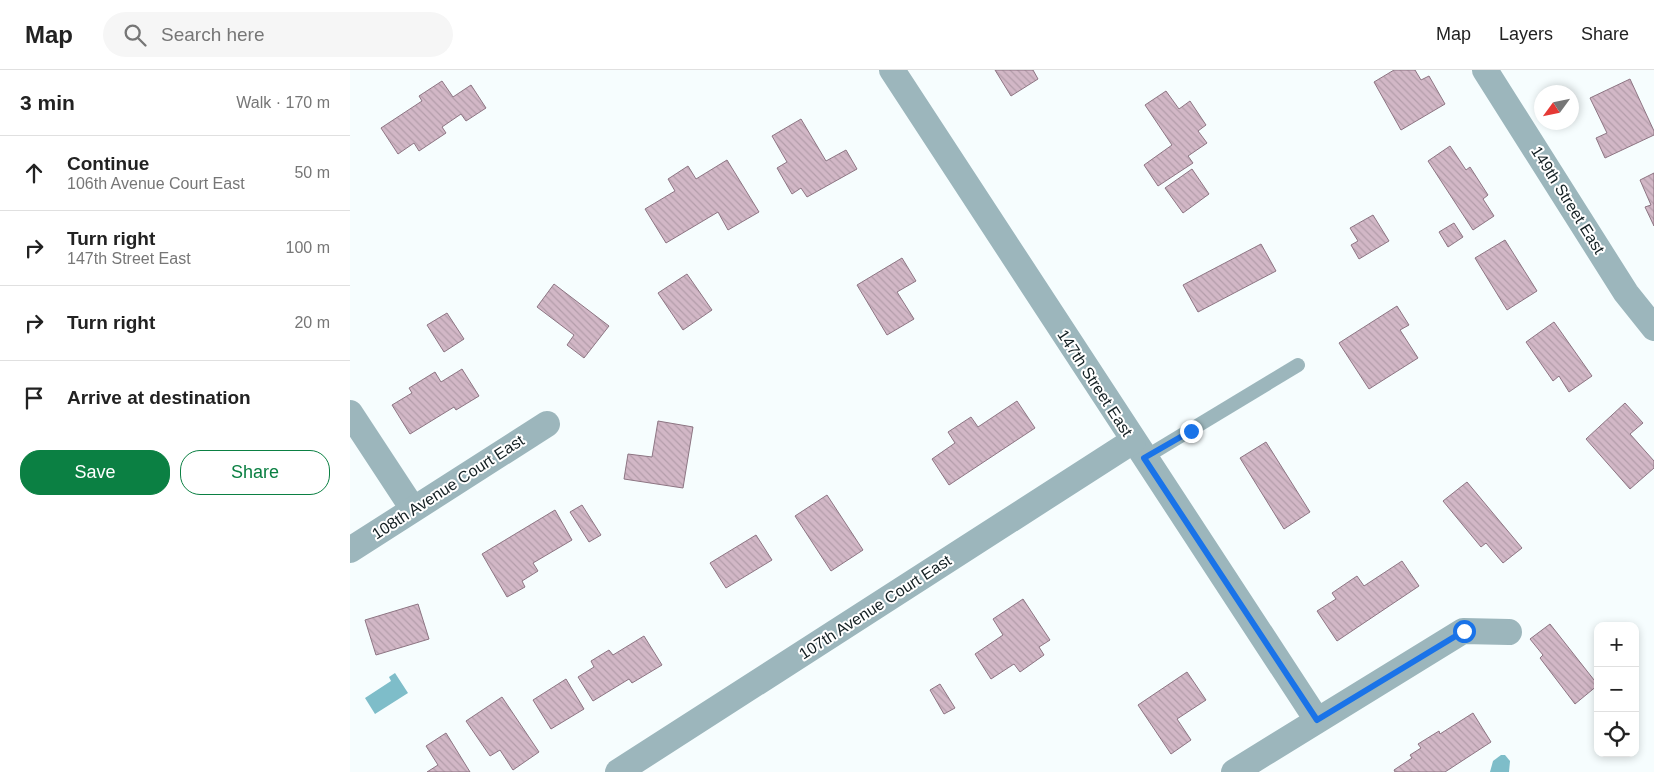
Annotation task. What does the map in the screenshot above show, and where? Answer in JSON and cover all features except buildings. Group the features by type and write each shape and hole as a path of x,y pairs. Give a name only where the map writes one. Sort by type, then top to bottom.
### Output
{"street":[{"name":"147th Street East","path":"892,70 1138,450 1317,720"},
{"name":"149th Street East","path":"1485,70 1626,293 1654,328"},
{"path":"350,413 413,509"},
{"name":"108th Avenue Court East","path":"350,550 547,424"},
{"name":"107th Avenue Court East","path":"618,772 1138,450"},
{"path":"1234,772 1464,631 1509,632"}],"lane":[{"path":"1138,450 1298,365"}],"water":[{"path":"395,673 408,693 375,714 365,698 391,681 389,677"},
{"path":"1501,755 1505,755 1510,761 1509,772 1490,772 1493,761"}],"route":[{"path":"1191,431 1144,458 1317,720 1464,631"}]}
